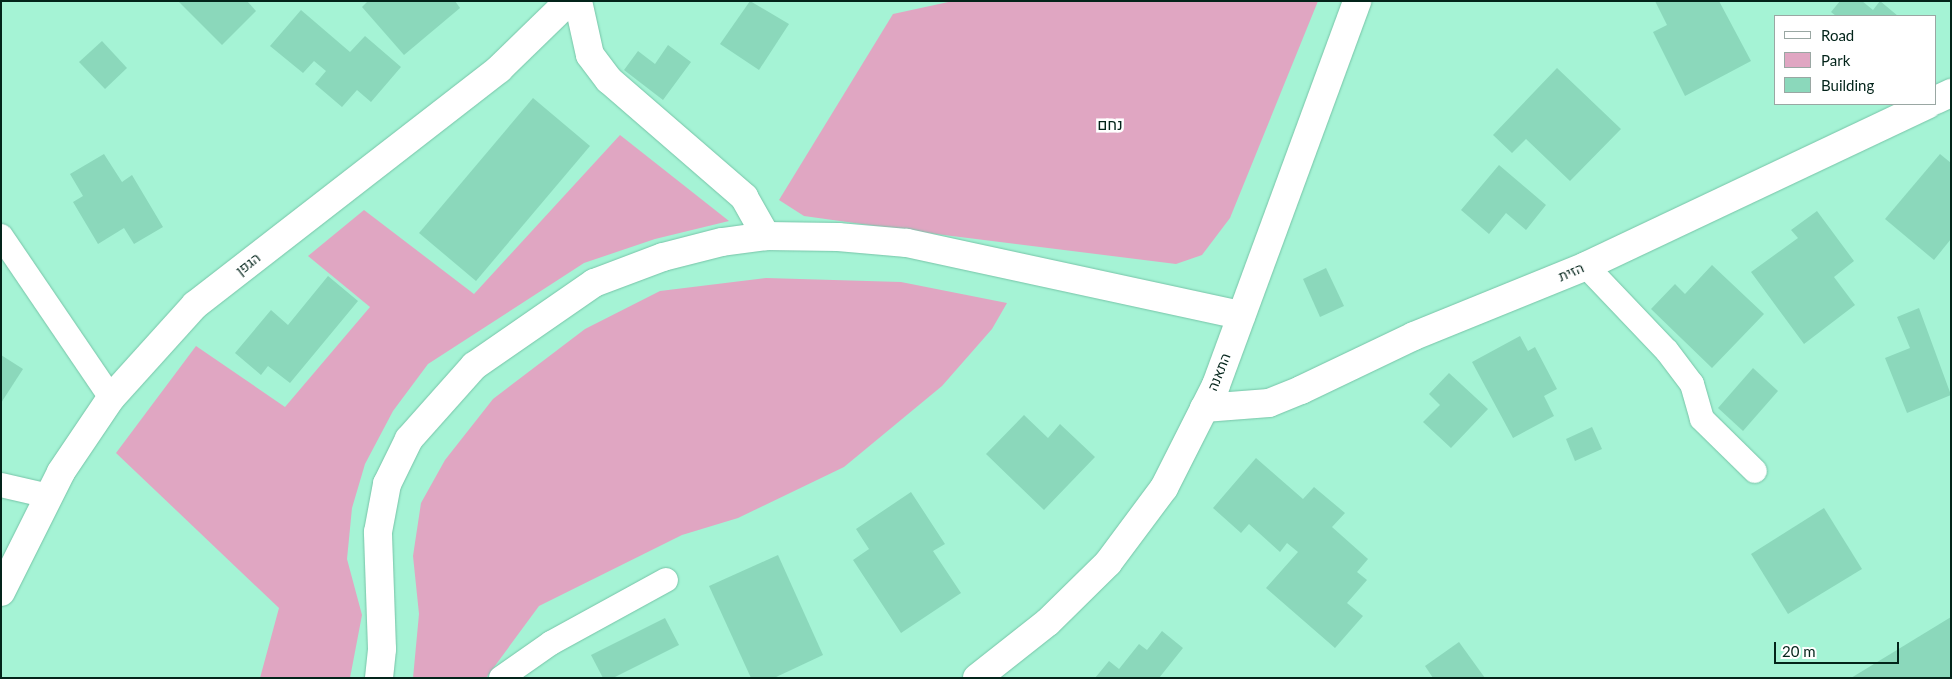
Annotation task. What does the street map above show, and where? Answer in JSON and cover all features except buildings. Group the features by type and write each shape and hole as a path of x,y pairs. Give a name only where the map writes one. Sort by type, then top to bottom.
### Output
{"street":[{"name":"הגפן","path":"1,592 49,496 111,398 195,305 499,69 569,1"},
{"path":"578,1 590,55 609,80 744,196 766,236"},
{"name":"התאנה","path":"977,678 1048,622 1108,563 1164,488 1204,408 1241,315 1357,1"},
{"path":"1937,100 1951,93"},
{"name":"הזית","path":"1204,408 1270,403 1414,336 1586,266 1926,105"},
{"path":"379,678 382,649 378,532 387,484 409,439 440,400 527,325 594,283 663,257 766,236 907,243 1241,315"}],"lane":[{"path":"1,236 111,398"},
{"path":"1586,266 1667,350 1692,384 1702,420 1755,471"},
{"path":"1,485 49,496"},
{"path":"501,678 551,643 666,580"}],"green space":[{"path":"953,1 1318,1 1230,218 1202,255 1176,264 912,231 804,216 779,200 893,14"},
{"path":"620,135 729,221 655,239 584,263 428,364 393,411 365,464 352,508 347,559 362,615 350,678 260,678 279,608 116,453 196,346 285,407 370,307 308,256 364,210 474,294"},
{"path":"766,278 901,282 1007,303 992,329 942,386 844,467 738,518 682,535 539,606 486,678 413,678 419,614 413,556 421,503 445,460 493,399 585,329 660,291"}],"district":[{"name":"נחם","path":"1110,124"}]}
